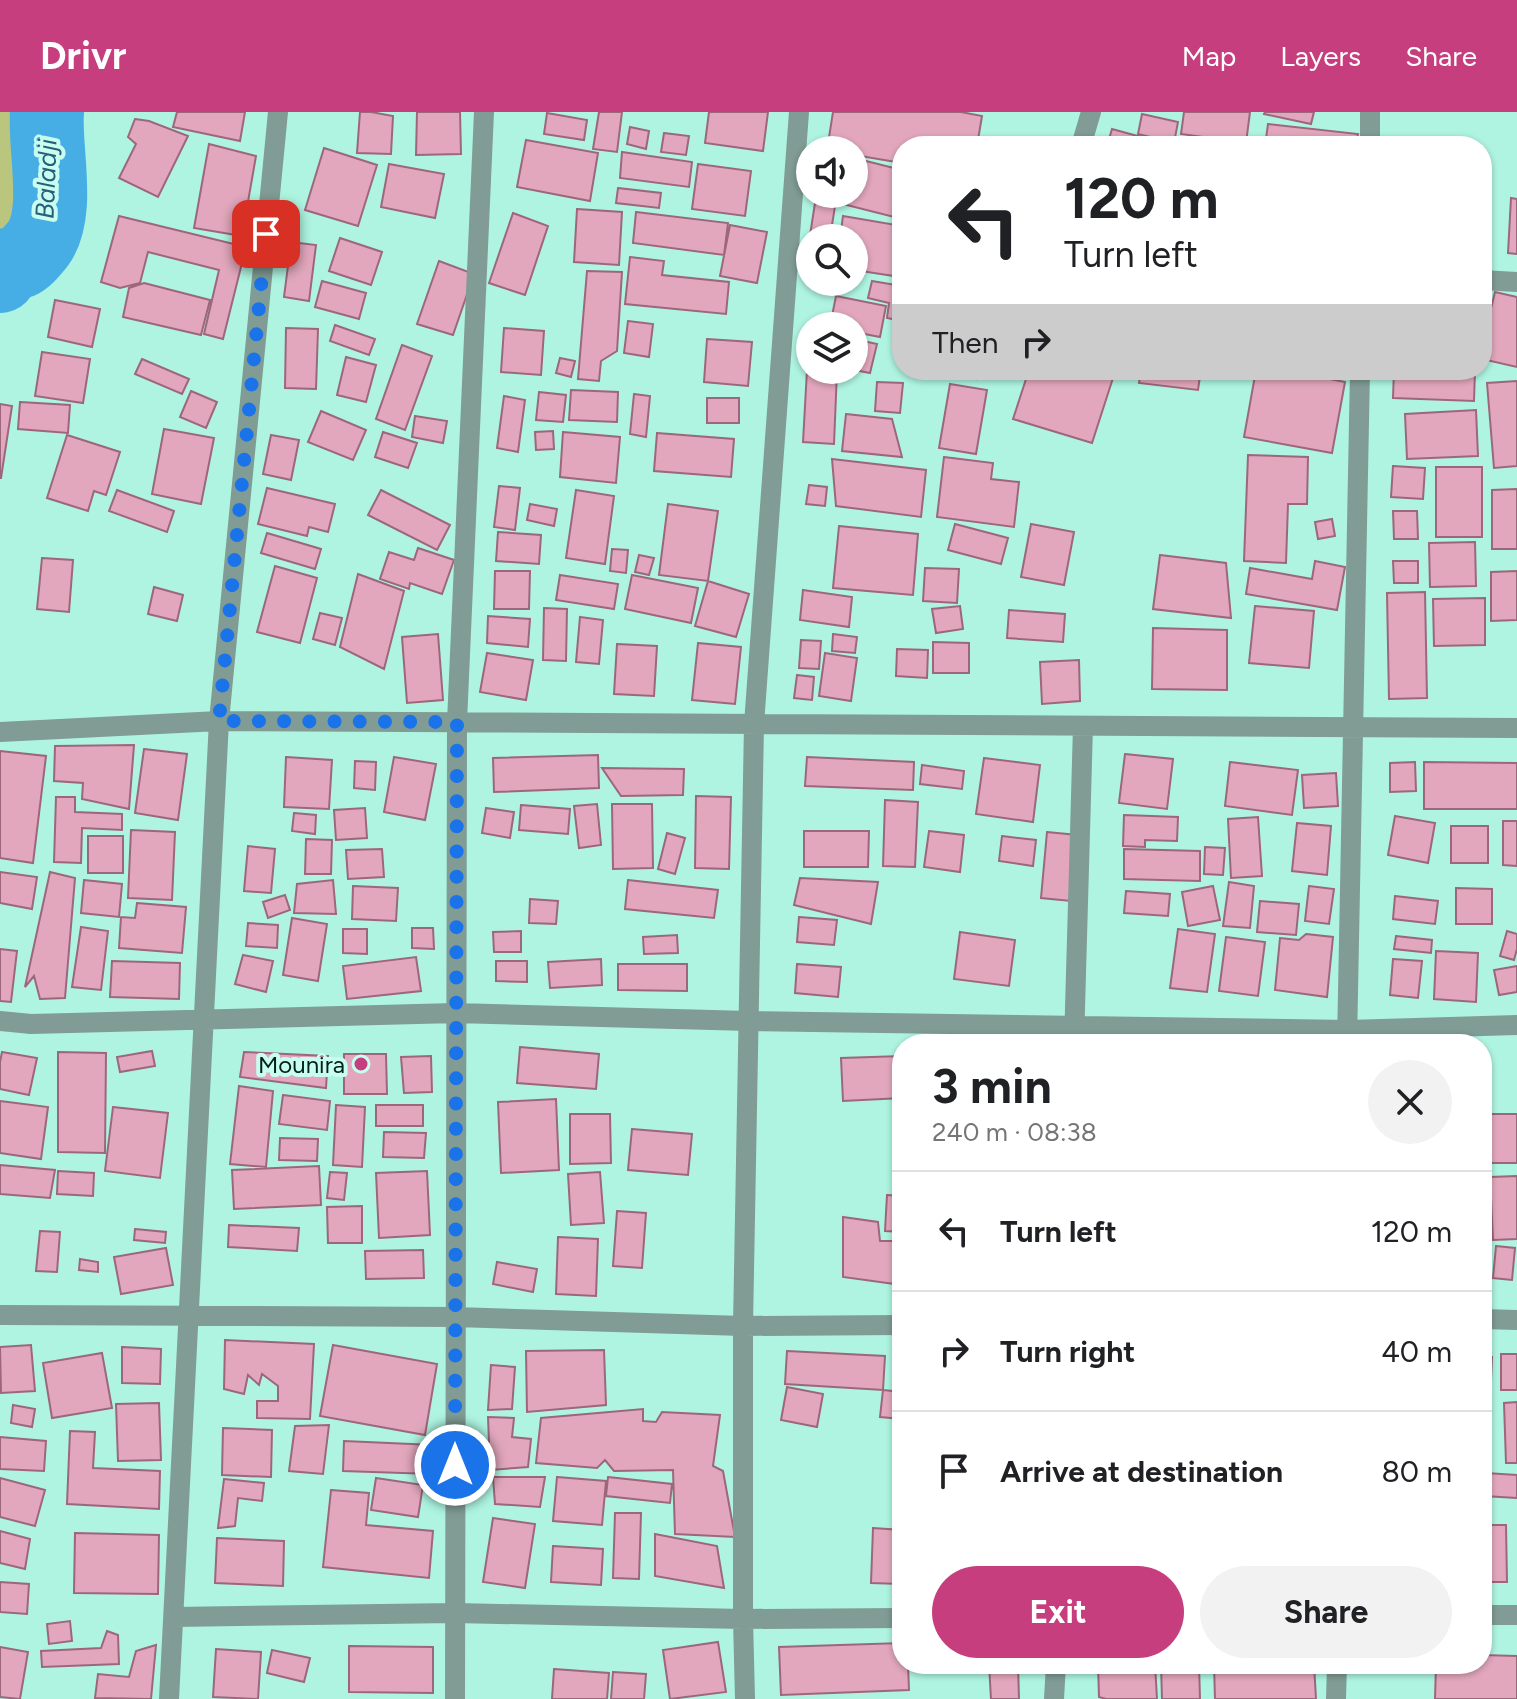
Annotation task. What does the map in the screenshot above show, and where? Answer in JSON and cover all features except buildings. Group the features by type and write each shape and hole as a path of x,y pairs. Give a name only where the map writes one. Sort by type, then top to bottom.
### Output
{"street":[{"path":"169,1699 219,721 278,112"},
{"path":"455,1699 457,722 484,112"},
{"path":"745,1699 743,1326 754,724 799,112"},
{"path":"1084,136 1091,112"},
{"path":"1370,112 1370,136"},
{"path":"1492,281 1517,282"},
{"path":"1348,1034 1360,380"},
{"path":"0,732 219,721 1517,728"},
{"path":"1074,1034 1083,726"},
{"path":"0,1021 31,1024 456,1013 1051,1034"},
{"path":"1390,1034 1517,1025"},
{"path":"0,1315 456,1317 743,1326 892,1325"},
{"path":"1492,1319 1517,1320"},
{"path":"174,1617 455,1613 743,1619 892,1618"},
{"path":"1492,1615 1517,1615"},
{"path":"1054,1699 1055,1674"},
{"path":"1336,1699 1337,1674"}],"green space":[{"name":"Baladji","path":"0,112 64,112 17,234 0,290"}],"waterway":[{"name":"Baladji","path":"0,276 7,266 22,261 45,231 50,198 47,112"}],"place":[{"name":"Mounira","path":"361,1064"}],"route":[{"path":"266,234 219,721 457,722 455,1465"}]}
